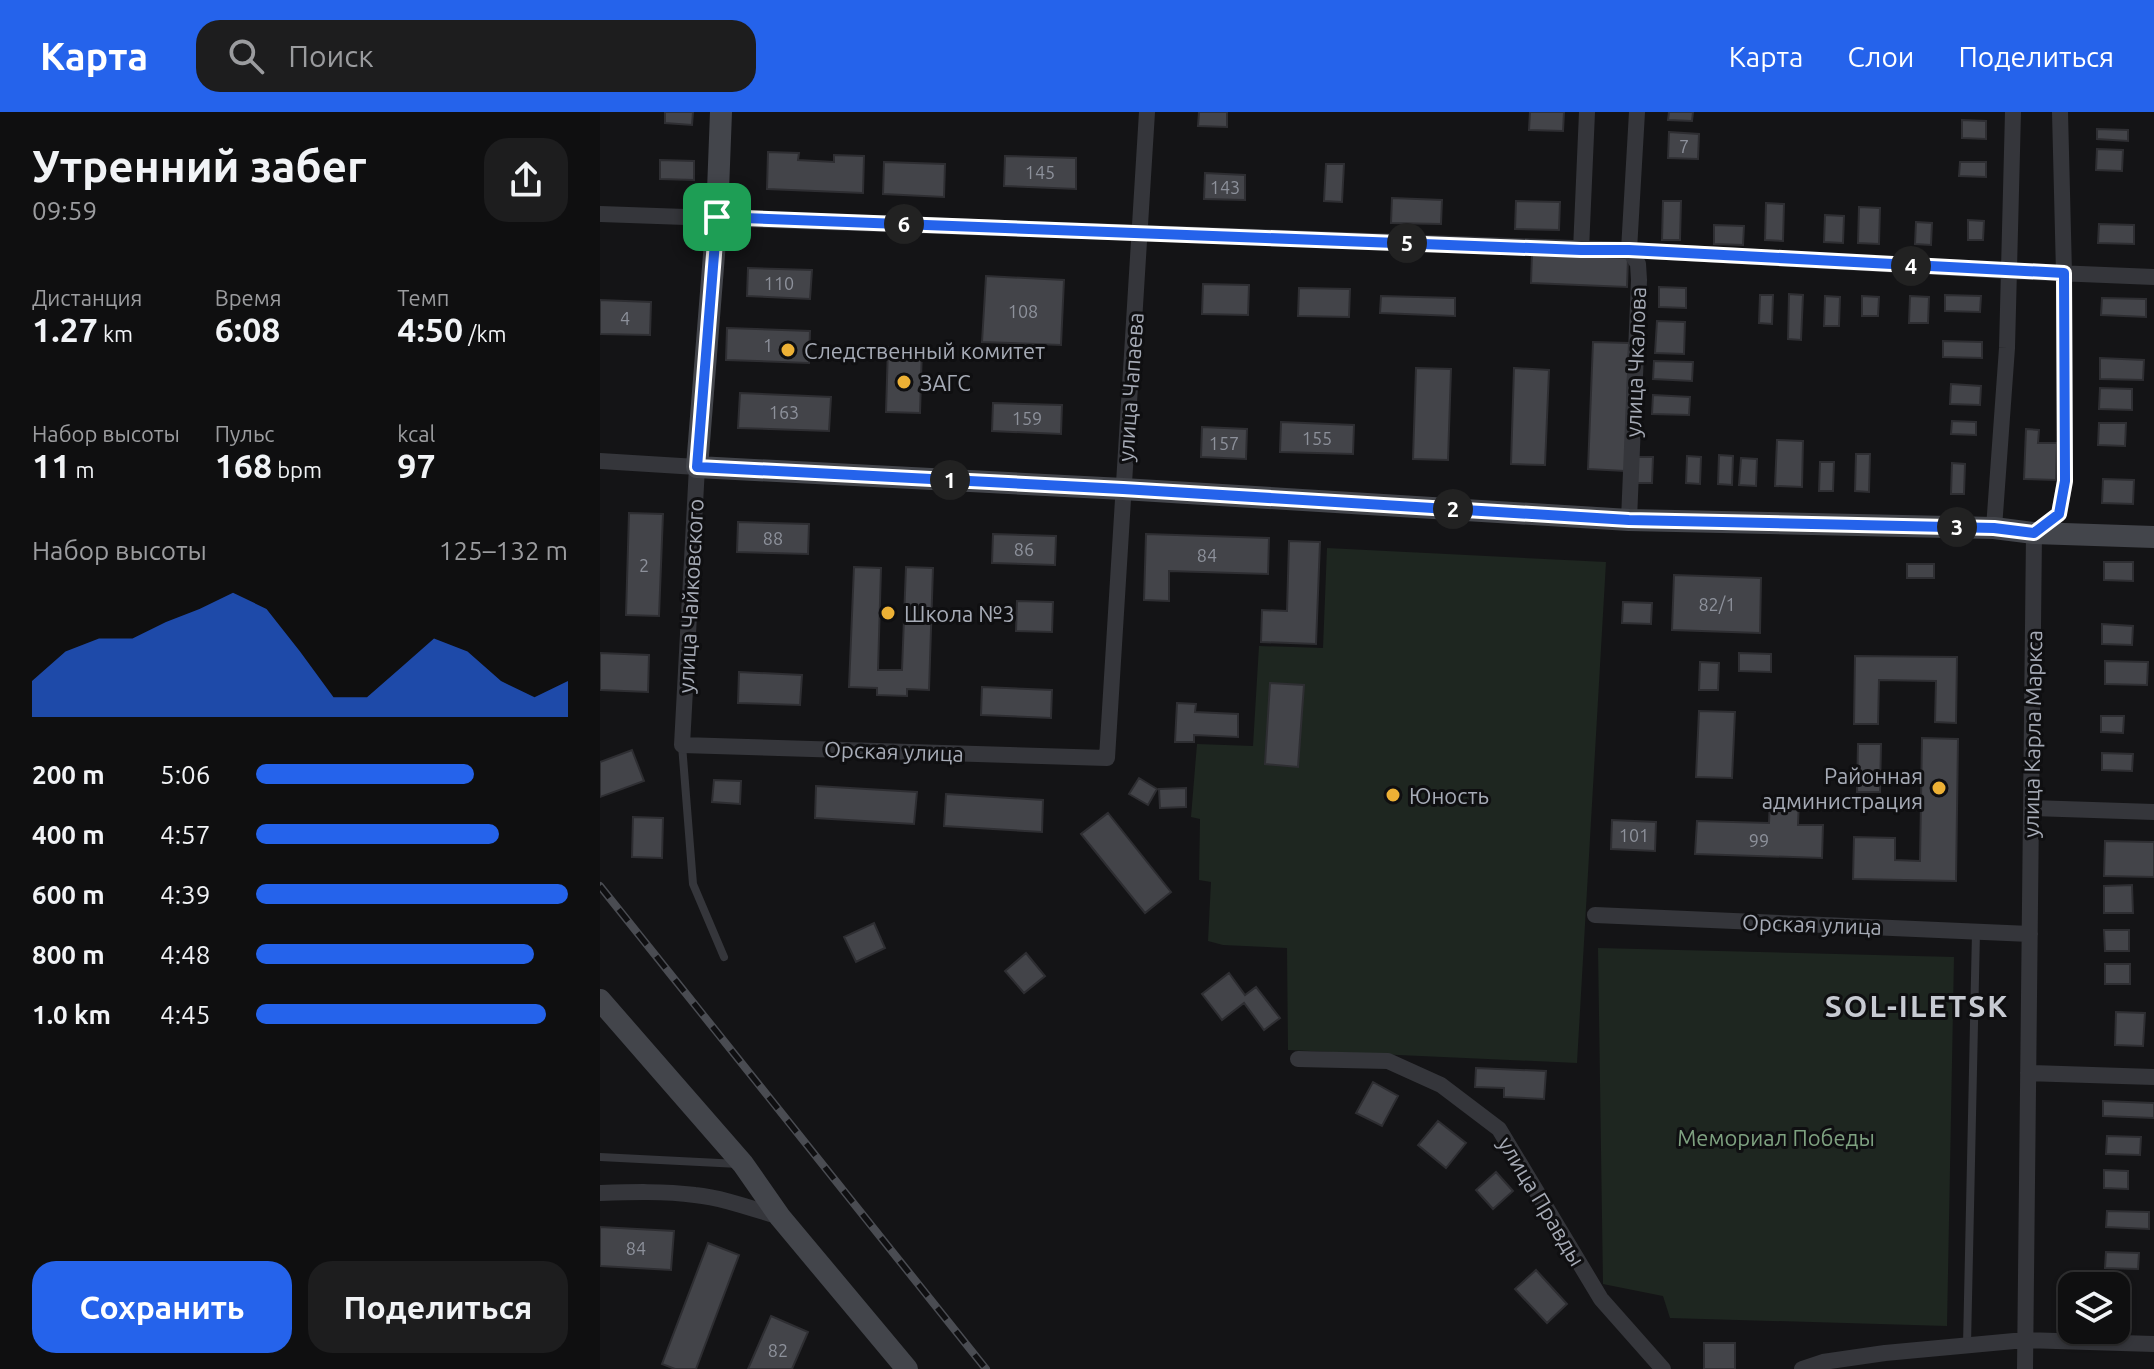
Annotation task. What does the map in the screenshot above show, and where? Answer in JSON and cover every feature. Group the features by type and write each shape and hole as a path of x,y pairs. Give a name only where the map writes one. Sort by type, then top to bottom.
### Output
{"street":[{"name":"улица Чайковского","path":"682,745 697,467 717,217 721,112"},
{"name":"улица Чапаева","path":"1107,758 1147,112"},
{"path":"1581,250 1587,112"},
{"name":"улица Чкалова","path":"1629,520 1639,280 1638,264 1629,250 1637,112"},
{"path":"1994,528 2007,348 2013,112"},
{"path":"2034,533 2059,514 2065,481 2060,112"},
{"path":"600,214 1629,250 2154,277"},
{"path":"600,461 1629,520 1994,528 2034,533 2154,537"},
{"name":"улица Карла Маркса","path":"2025,1369 2034,533"},
{"name":"Орская улица","path":"682,745 1107,758"},
{"path":"2031,808 2154,812"},
{"name":"Орская улица","path":"1595,915 2030,934"},
{"path":"600,1000 743,1164 780,1217 907,1369"},
{"name":"улица Правды","path":"1298,1059 1388,1061 1441,1085 1499,1129 1601,1299 1663,1369"},
{"path":"2028,1073 2154,1077"},
{"path":"600,1193 696,1195 780,1217"},
{"path":"1802,1369 1823,1362 2025,1340 2154,1344"}],"lane":[{"path":"682,745 693,884 724,957"},
{"path":"1967,1345 1976,931"},
{"path":"600,1157 743,1164"}],"green space":[{"name":"Юность","path":"1327,548 1606,562 1577,1063 1288,1050 1287,948 1223,945 1208,941 1211,882 1199,880 1200,819 1191,817 1197,744 1253,746 1259,646 1323,648"},
{"name":"Мемориал Победы","path":"1598,948 1954,957 1947,1326 1670,1318 1663,1296 1603,1284"}],"building":[{"path":"665,112 693,112 692,125 665,123"},
{"path":"1199,112 1227,112 1227,127 1198,126"},
{"path":"1530,112 1564,112 1563,131 1529,130"},
{"path":"1669,112 1693,112 1692,121 1668,120"},
{"path":"1962,120 1986,121 1986,139 1962,138"},
{"path":"2097,129 2128,130 2128,141 2097,139"},
{"path":"1669,132 1699,134 1698,159 1668,158"},
{"path":"2097,149 2123,150 2122,171 2096,170"},
{"path":"768,152 799,153 798,160 834,162 834,155 864,156 863,193 767,189"},
{"path":"1005,156 1076,158 1076,189 1004,186"},
{"path":"660,160 694,161 694,180 660,179"},
{"path":"884,162 945,164 944,197 883,194"},
{"path":"1960,162 1986,162 1986,177 1959,176"},
{"path":"1326,164 1344,164 1342,202 1324,201"},
{"path":"1205,173 1245,175 1245,200 1204,199"},
{"path":"1392,198 1442,200 1441,224 1391,223"},
{"path":"1516,201 1560,202 1559,230 1515,229"},
{"path":"1663,201 1681,201 1680,240 1662,240"},
{"path":"1766,203 1784,204 1783,241 1765,240"},
{"path":"1859,207 1880,208 1879,244 1858,243"},
{"path":"1825,215 1844,216 1843,243 1824,242"},
{"path":"1968,220 1984,221 1983,240 1968,240"},
{"path":"1916,222 1932,223 1931,245 1915,244"},
{"path":"2099,224 2134,225 2134,244 2098,243"},
{"path":"1714,225 1744,226 1743,245 1714,244"},
{"path":"1532,254 1628,258 1627,287 1531,283"},
{"path":"748,268 812,270 810,299 747,296"},
{"path":"986,276 1064,280 1061,345 982,342"},
{"path":"1203,284 1249,285 1248,315 1202,314"},
{"path":"1659,287 1686,288 1686,308 1659,307"},
{"path":"1299,288 1350,289 1349,317 1298,316"},
{"path":"1789,294 1803,295 1801,340 1788,339"},
{"path":"1760,295 1773,295 1772,324 1759,323"},
{"path":"1945,295 1981,296 1980,312 1945,311"},
{"path":"1381,296 1455,298 1455,316 1380,313"},
{"path":"1825,296 1840,297 1839,326 1824,326"},
{"path":"1862,296 1879,297 1878,316 1862,316"},
{"path":"1910,296 1929,297 1928,323 1909,323"},
{"path":"2102,298 2146,299 2146,317 2101,315"},
{"path":"600,300 651,302 650,335 600,334"},
{"path":"1657,321 1685,322 1684,354 1655,353"},
{"path":"727,328 810,331 809,363 726,360"},
{"path":"1943,341 1982,342 1982,358 1943,357"},
{"path":"1593,342 1629,343 1625,471 1588,469"},
{"path":"888,347 922,348 920,413 886,412"},
{"path":"2100,358 2144,360 2143,380 2100,379"},
{"path":"1654,361 1693,362 1692,381 1653,379"},
{"path":"1416,368 1451,369 1448,460 1413,459"},
{"path":"1514,368 1549,370 1545,465 1511,464"},
{"path":"1951,384 1981,386 1980,405 1950,404"},
{"path":"2100,388 2132,389 2132,410 2099,409"},
{"path":"740,393 831,397 829,431 738,428"},
{"path":"1653,395 1690,397 1689,415 1652,414"},
{"path":"993,403 1062,405 1061,434 992,431"},
{"path":"1952,421 1976,422 1976,435 1951,434"},
{"path":"1281,422 1354,425 1353,454 1280,452"},
{"path":"2099,423 2126,423 2125,446 2098,445"},
{"path":"1202,427 1247,429 1246,459 1201,457"},
{"path":"2026,429 2039,430 2038,443 2057,443 2056,480 2024,479"},
{"path":"1777,440 1803,441 1802,487 1775,486"},
{"path":"1856,454 1870,454 1869,492 1855,491"},
{"path":"1719,455 1733,456 1732,485 1718,484"},
{"path":"1687,456 1701,457 1700,484 1686,483"},
{"path":"1636,457 1653,457 1652,483 1635,483"},
{"path":"1741,458 1757,459 1756,486 1739,485"},
{"path":"1820,462 1834,462 1833,491 1819,491"},
{"path":"1952,463 1965,464 1964,494 1951,494"},
{"path":"2103,479 2134,480 2133,504 2102,503"},
{"path":"629,513 663,514 659,616 626,615"},
{"path":"738,522 809,524 808,554 737,552"},
{"path":"993,534 1056,536 1055,565 992,563"},
{"path":"1146,534 1269,538 1268,574 1169,571 1169,601 1144,600"},
{"path":"1289,541 1320,542 1316,644 1261,642 1262,610 1287,611"},
{"path":"2104,562 2133,562 2133,581 2104,580"},
{"path":"1907,564 1934,564 1934,578 1907,578"},
{"path":"854,567 881,568 878,670 902,670 906,567 933,568 929,690 907,689 907,696 877,695 877,688 849,687"},
{"path":"1674,575 1761,578 1760,633 1672,630"},
{"path":"1017,601 1053,602 1052,632 1016,631"},
{"path":"1623,602 1652,603 1651,624 1622,623"},
{"path":"2102,624 2133,626 2132,645 2102,644"},
{"path":"600,653 649,655 648,692 600,690"},
{"path":"1739,653 1771,654 1771,672 1739,671"},
{"path":"1855,656 1957,657 1956,723 1935,722 1936,681 1879,680 1878,724 1854,724"},
{"path":"2105,661 2148,662 2147,685 2105,684"},
{"path":"1700,662 1719,663 1718,690 1699,690"},
{"path":"739,672 802,675 800,705 738,703"},
{"path":"1270,683 1304,685 1298,767 1265,764"},
{"path":"982,687 1052,690 1051,718 981,715"},
{"path":"1177,703 1196,704 1195,712 1238,714 1238,737 1194,735 1194,742 1175,742"},
{"path":"1699,711 1735,712 1732,778 1696,777"},
{"path":"2101,716 2124,716 2123,733 2101,732"},
{"name":"Районная администрация","path":"1922,738 1958,739 1956,881 1853,879 1854,837 1895,838 1895,860 1920,861"},
{"path":"1858,744 1881,744 1880,792 1857,792"},
{"path":"632,750 644,781 600,797 600,762"},
{"path":"2102,753 2133,754 2132,771 2102,770"},
{"path":"1139,778 1157,789 1148,805 1129,794"},
{"path":"714,780 741,781 740,804 712,802"},
{"path":"816,786 917,792 914,824 815,818"},
{"path":"1186,788 1186,807 1160,808 1159,789"},
{"path":"946,794 1043,800 1042,832 944,826"},
{"path":"1770,798 1799,800 1798,825 1823,825 1822,858 1695,854 1697,821 1769,823"},
{"path":"1108,813 1171,892 1145,913 1081,834"},
{"path":"633,817 663,818 662,858 632,857"},
{"path":"1612,820 1656,822 1655,851 1611,849"},
{"path":"2105,841 2154,842 2154,877 2104,876"},
{"path":"2132,885 2133,913 2104,913 2104,886"},
{"path":"874,923 885,948 856,962 844,937"},
{"path":"2104,930 2129,930 2129,951 2105,951"},
{"path":"1026,953 1045,976 1024,993 1005,971"},
{"path":"2105,964 2130,964 2130,984 2105,984"},
{"path":"1229,973 1245,995 1256,987 1280,1018 1264,1030 1244,1003 1222,1020 1202,994"},
{"path":"2116,1012 2145,1013 2143,1046 2115,1045"},
{"path":"1476,1068 1546,1071 1544,1099 1504,1097 1504,1088 1475,1087"},
{"path":"1373,1082 1398,1096 1382,1126 1356,1113"},
{"path":"2103,1101 2154,1103 2154,1118 2103,1116"},
{"path":"1438,1121 1466,1143 1446,1168 1418,1145"},
{"path":"2107,1136 2141,1137 2140,1155 2106,1154"},
{"path":"2104,1170 2128,1171 2128,1189 2104,1188"},
{"path":"1496,1172 1513,1191 1493,1209 1476,1190"},
{"path":"2107,1211 2149,1212 2149,1229 2106,1227"},
{"path":"600,1227 674,1231 671,1270 600,1266"},
{"path":"708,1243 739,1255 696,1369 675,1369 662,1364"},
{"path":"2106,1252 2139,1253 2138,1269 2105,1268"},
{"path":"1536,1270 1567,1304 1547,1323 1515,1289"},
{"path":"771,1316 808,1332 792,1369 748,1369"},
{"path":"1704,1343 1735,1343 1735,1369 1704,1369"}],"railway":[{"path":"600,886 986,1369"}],"place":[{"name":"Следственный комитет","path":"788,350"},
{"name":"ЗАГС","path":"904,382"},
{"name":"Школа №3","path":"888,613"},
{"name":"Районная администрация","path":"1939,788"},
{"name":"Юность","path":"1393,795"}],"district":[{"name":"SOL-ILETSK","path":"1917,1006"}],"route":[{"path":"717,217 1629,250 2064,273 2065,481 2059,514 2034,533 1994,528 1629,520 697,467 717,217"}]}
